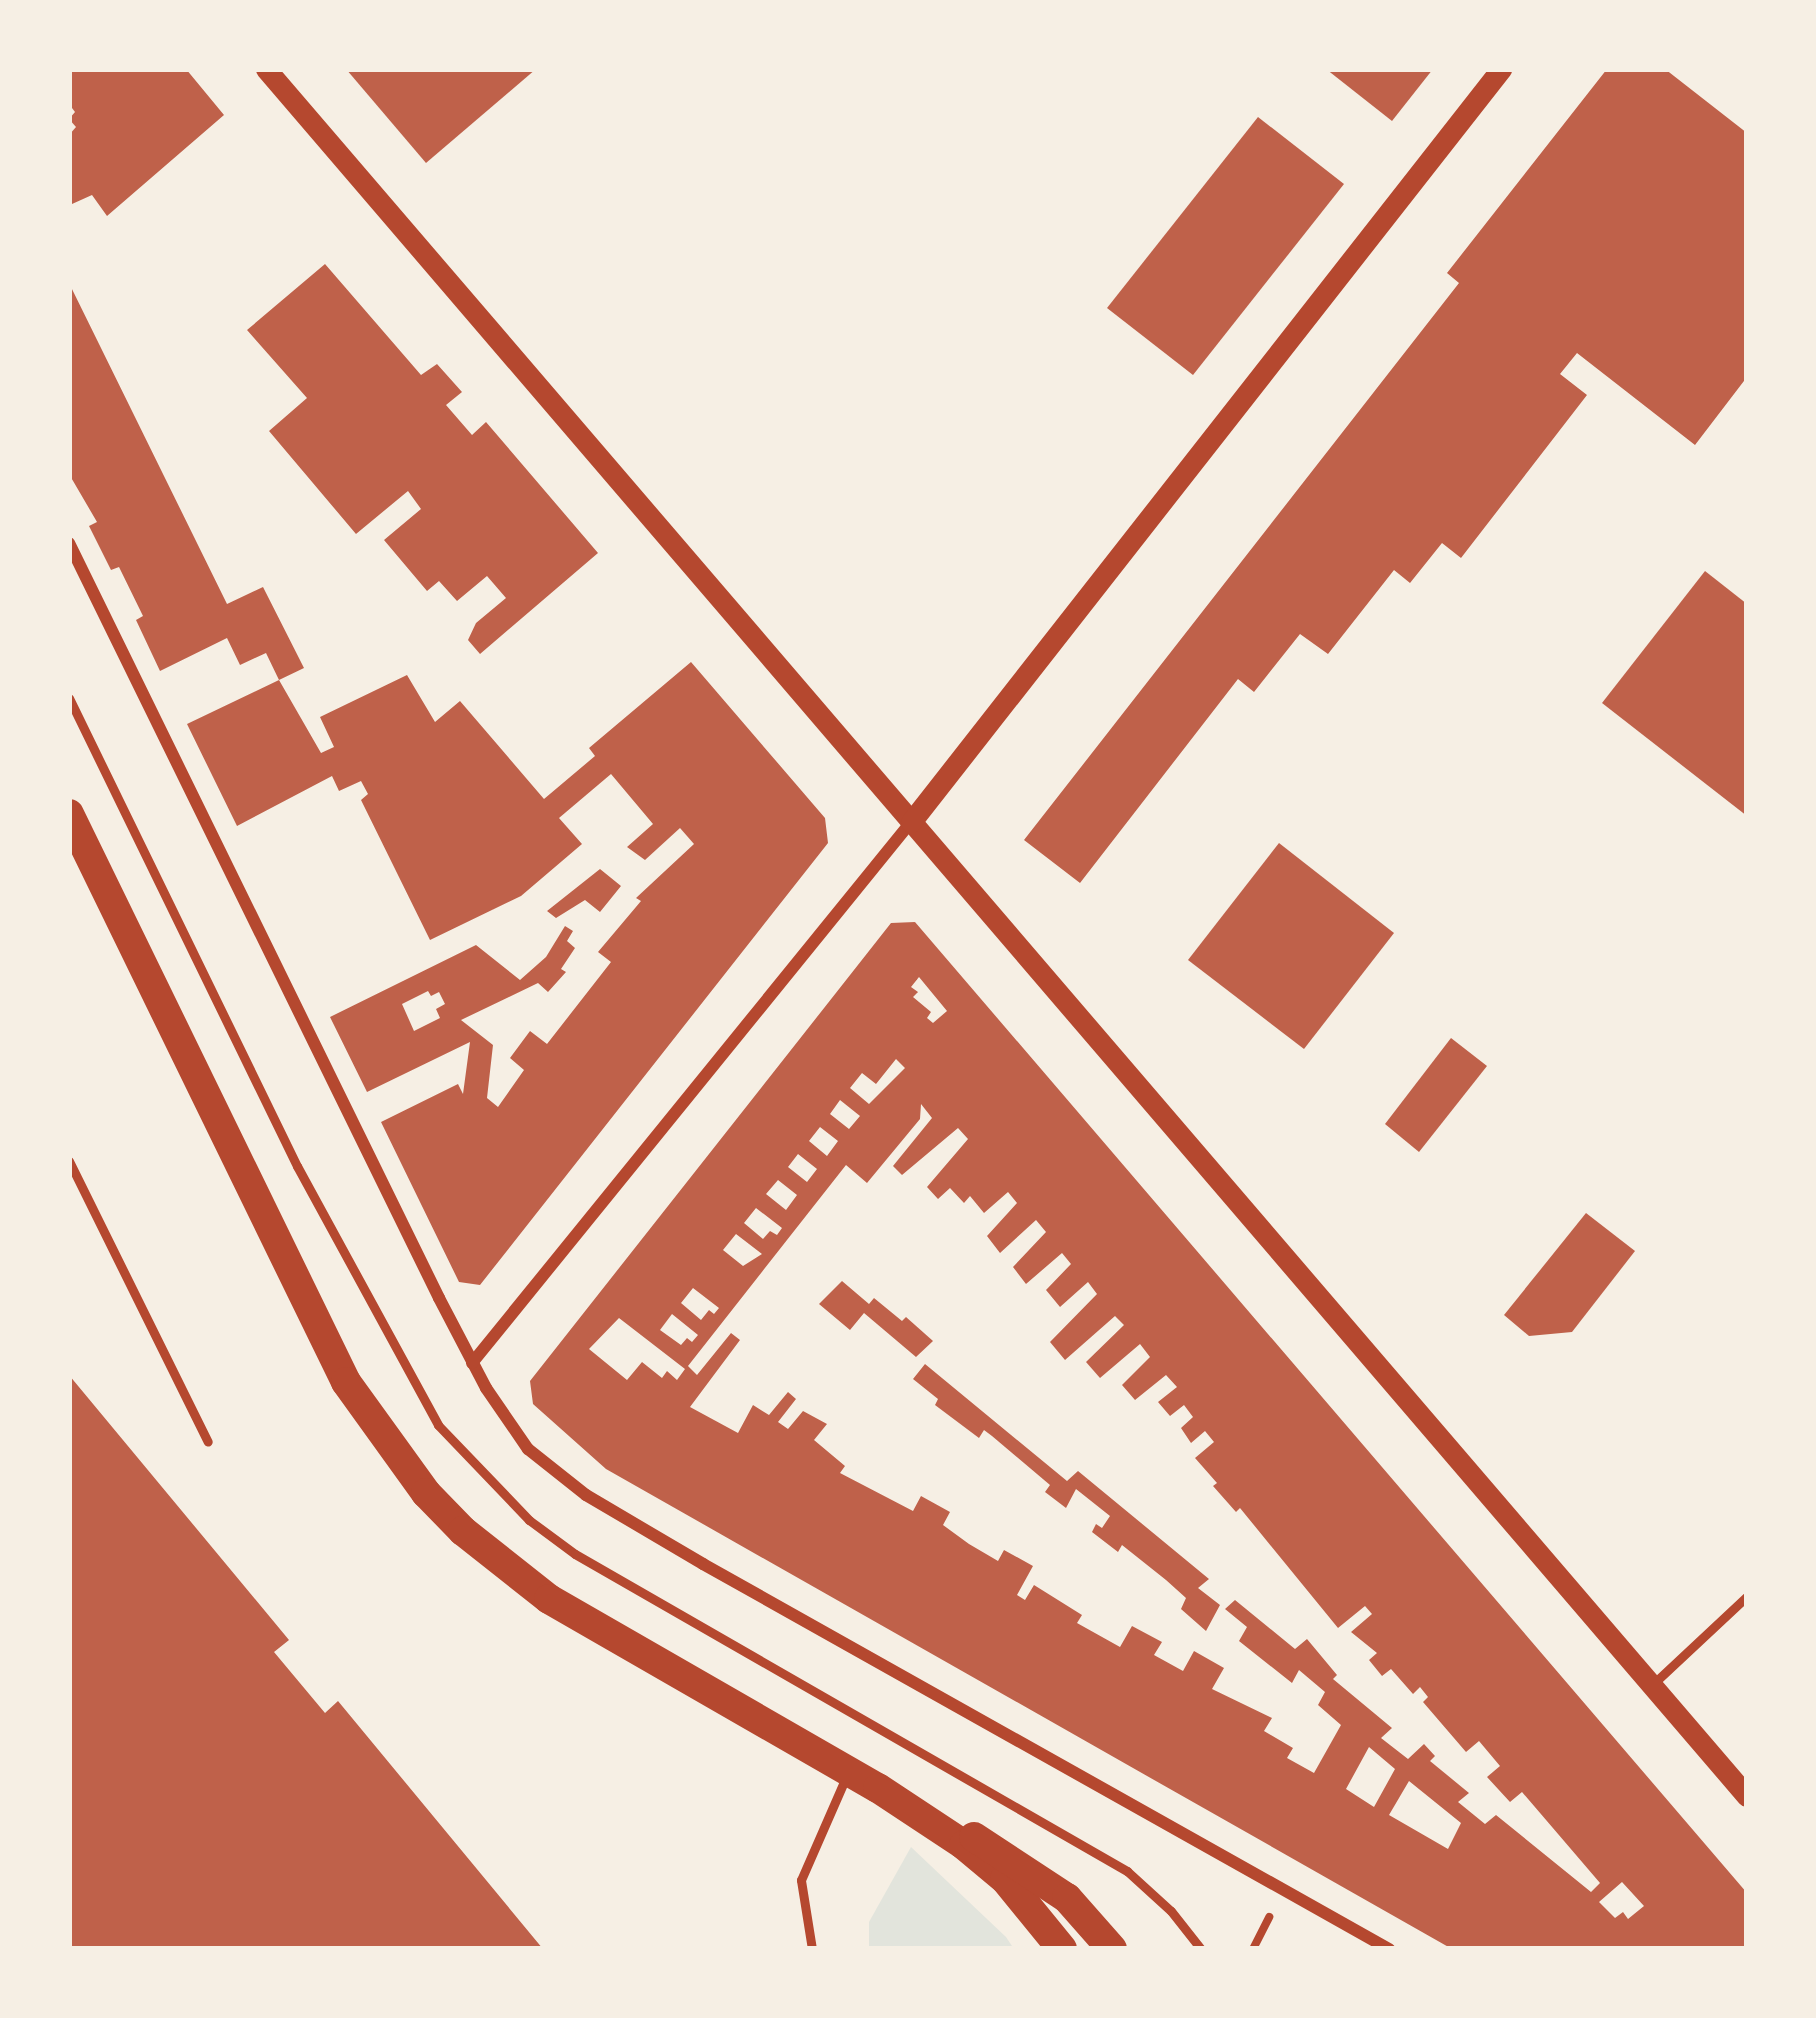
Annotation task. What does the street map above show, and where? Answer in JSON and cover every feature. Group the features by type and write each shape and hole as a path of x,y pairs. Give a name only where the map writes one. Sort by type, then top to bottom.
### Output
{"main road":[{"path":"69,814 346,1382 394,1455 463,1532 549,1600 849,1772 1023,1864 1067,1898 1112,1949"},
{"path":"878,1788 1005,1879 1062,1949"}],"street":[{"path":"266,69 1747,1796"},
{"path":"472,1363 911,822 1501,69"},
{"path":"69,543 472,1363 528,1449 586,1495 1388,1949"}],"lane":[{"path":"69,698 379,1325 453,1442 529,1520 575,1554 1127,1871 1171,1911 1201,1949"},
{"path":"69,1161 208,1442"},
{"path":"1652,1685 1747,1596"},
{"path":"812,1949 801,1880 849,1772"}],"shaded area":[{"path":"911,1847 1014,1949 869,1949 869,1922"}],"building":[{"path":"69,69 186,69 224,115 107,216 92,195 72,204 69,199 69,135 76,127 69,119 75,112 69,104"},
{"path":"346,69 536,69 426,163"},
{"path":"1326,69 1433,69 1392,121"},
{"path":"1607,69 1665,69 1747,133 1747,377 1695,445 1577,353 1560,374 1587,395 1461,558 1442,543 1410,583 1394,570 1328,654 1300,634 1254,692 1238,679 1080,883 1024,840 1459,283 1447,273"},
{"path":"1258,117 1344,184 1193,375 1107,308"},
{"path":"325,264 421,375 437,364 462,392 446,405 472,435 486,422 598,553 480,654 468,640 476,623 506,598 487,576 457,601 439,581 427,591 384,540 421,509 408,491 356,534 269,431 307,398 247,330"},
{"path":"69,283 227,604 263,587 304,668 279,680 266,653 240,665 227,638 160,671 136,620 143,616 119,567 111,570 89,526 97,522 69,474"},
{"path":"1705,571 1747,604 1747,816 1602,703"},
{"path":"691,662 825,818 828,843 480,1285 459,1282 381,1122 458,1084 463,1094 470,1042 367,1092 330,1017 476,945 520,980 546,957 565,926 573,931 567,941 575,948 561,969 566,972 548,992 538,983 461,1020 493,1045 487,1098 498,1107 524,1070 510,1058 530,1031 547,1044 611,962 598,952 641,901 636,898 694,844 680,828 645,860 627,847 653,824 611,774 559,818 582,844 521,896 430,940 361,800 368,794 361,781 339,791 332,776 237,826 187,724 279,680 321,753 334,747 320,717 407,675 435,722 460,701 544,799 595,756 589,748","holes":["428,991 431,996 439,992 445,1004 436,1009 440,1018 414,1031 402,1004"]},
{"path":"1279,843 1394,933 1304,1049 1188,960"},
{"path":"600,869 621,886 600,912 585,900 556,918 547,911"},
{"path":"915,922 1747,1893 1747,1949 1452,1949 606,1469 533,1404 530,1381 891,923","holes":["919,977 947,1011 933,1023 927,1018 931,1012 913,997 918,992 911,987","896,1059 905,1068 869,1104 850,1088 862,1073 876,1084","840,1100 860,1116 849,1129 830,1114","921,1104 932,1118 893,1166 902,1175 958,1128 968,1139 927,1187 938,1199 950,1188 964,1203 970,1196 984,1213 1008,1192 1017,1203 987,1236 1000,1253 1036,1220 1046,1232 1013,1267 1026,1284 1062,1253 1071,1264 1046,1290 1060,1307 1088,1282 1097,1294 1050,1342 1065,1360 1115,1316 1124,1325 1086,1362 1100,1378 1140,1344 1150,1357 1122,1385 1135,1400 1166,1375 1177,1387 1158,1402 1170,1416 1184,1405 1193,1417 1181,1428 1191,1443 1205,1431 1214,1442 1195,1458 1217,1483 1213,1486 1236,1512 1240,1508 1338,1628 1365,1606 1372,1614 1351,1632 1377,1653 1369,1660 1382,1676 1391,1669 1413,1694 1420,1687 1428,1697 1423,1702 1466,1752 1479,1741 1500,1766 1487,1777 1510,1802 1522,1792 1600,1883 1591,1892 1496,1815 1485,1824 1458,1802 1469,1793 1430,1761 1435,1756 1424,1744 1408,1759 1381,1738 1392,1728 1333,1679 1337,1675 1307,1639 1295,1649 1235,1600 1225,1609 1247,1627 1239,1641 1292,1683 1299,1670 1325,1692 1318,1705 1341,1725 1314,1773 1287,1758 1293,1748 1264,1731 1272,1718 1212,1689 1224,1668 1194,1651 1183,1671 1154,1655 1162,1642 1132,1626 1120,1647 1077,1623 1082,1615 1034,1585 1025,1600 1017,1595 1033,1566 1004,1550 998,1561 969,1544 943,1525 950,1512 921,1496 913,1511 840,1473 845,1466 814,1440 827,1424 803,1411 788,1429 778,1422 796,1399 788,1392 769,1415 753,1405 738,1433 690,1407 740,1340 731,1333 697,1375 688,1366 846,1165 867,1183 920,1119","820,1127 838,1141 827,1156 809,1141","798,1154 817,1169 807,1182 788,1167","778,1180 797,1195 786,1210 766,1194","756,1208 782,1228 777,1235 770,1231 763,1239 744,1223","736,1234 762,1254 743,1266 723,1250","693,1288 719,1308 714,1314 709,1310 701,1320 681,1303","672,1314 698,1335 692,1342 687,1338 681,1345 660,1330","619,1318 685,1369 677,1380 667,1371 662,1378 642,1362 627,1380 589,1349","1369,1747 1395,1769 1374,1807 1346,1789","1409,1781 1461,1823 1448,1849 1389,1815","1622,1882 1644,1906 1628,1919 1623,1912 1615,1918 1599,1902"]},
{"path":"1451,1038 1487,1066 1419,1152 1385,1124"},
{"path":"1586,1213 1635,1251 1572,1332 1529,1336 1504,1315"},
{"path":"842,1281 869,1304 874,1298 902,1321 906,1317 933,1341 916,1357 864,1313 850,1330 819,1304"},
{"path":"925,1364 1067,1481 1078,1471 1209,1579 1198,1588 1220,1605 1206,1631 1181,1609 1186,1598 1166,1580 1122,1545 1118,1552 1092,1532 1096,1524 1102,1528 1110,1516 1076,1489 1066,1508 1045,1492 1050,1485 992,1436 984,1430 979,1438 935,1405 938,1399 913,1379"},
{"path":"69,1375 289,1640 274,1652 325,1713 338,1701 543,1949 69,1949"}]}
